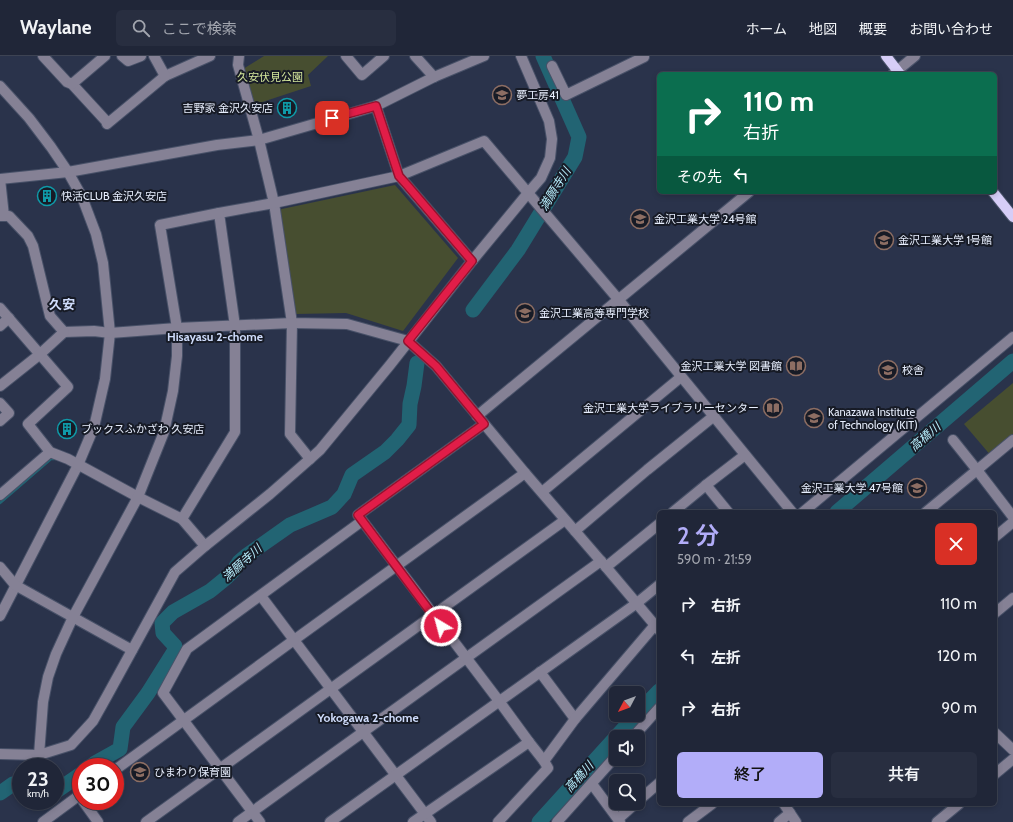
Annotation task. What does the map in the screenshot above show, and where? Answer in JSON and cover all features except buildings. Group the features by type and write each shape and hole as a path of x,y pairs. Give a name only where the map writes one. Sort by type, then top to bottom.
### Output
{"main road":[{"path":"886,56 896,72"},
{"path":"995,194 1013,217"}],"street":[{"path":"43,56 106,120 107,124 165,76 210,56"},
{"path":"72,84 105,56"},
{"path":"122,56 128,61 141,56"},
{"path":"154,56 165,76"},
{"path":"239,56 238,65 259,140 274,203 292,323 290,434 310,459"},
{"path":"346,56 362,75 384,56"},
{"path":"415,56 434,78"},
{"path":"64,332 50,316 33,246 28,236 9,216 2,216 0,179 68,172 217,145 259,140 376,106 484,56"},
{"path":"0,754 39,755 71,745 93,720 108,696 175,572 270,494 320,450 472,261 541,178 550,158 552,139 550,121 521,56"},
{"path":"552,66 566,95 645,56"},
{"path":"898,72 915,56"},
{"path":"0,86 29,118 68,172 82,197 96,234 103,263 110,333 105,379 94,427 78,465 0,616"},
{"path":"376,106 399,176 472,261"},
{"path":"39,755 43,702 48,677 56,654 73,617 138,497 164,432 173,391 177,356 177,328 160,225 274,203 399,176 484,141 618,299 790,510"},
{"path":"477,416 747,194"},
{"path":"182,519 234,432 235,326 219,213"},
{"path":"0,308 68,387 28,424 50,452 68,459 182,519 205,546"},
{"path":"0,326 9,318"},
{"path":"0,386 39,355 64,332 94,330 110,333 177,328 292,323 347,324 408,341 436,366 524,473 542,492 657,628 575,719 544,761"},
{"path":"805,510 1013,337"},
{"path":"542,492 682,377"},
{"path":"0,403 9,413 0,421"},
{"path":"575,531 646,470 714,416"},
{"path":"484,424 358,515 548,768 498,822"},
{"path":"953,440 1013,517"},
{"path":"928,510 1013,440"},
{"path":"0,495 50,452"},
{"path":"675,510 745,455"},
{"path":"124,763 524,473"},
{"path":"706,485 726,510"},
{"path":"146,822 565,520"},
{"path":"260,822 163,693 186,649 261,596 362,521"},
{"path":"997,534 1013,522"},
{"path":"238,822 465,658 657,525"},
{"path":"0,567 15,585 132,650"},
{"path":"330,822 657,588"},
{"path":"261,596 431,822"},
{"path":"997,611 1013,598"},
{"path":"540,672 575,719"},
{"path":"639,730 657,710"},
{"path":"997,735 1013,750"},
{"path":"413,822 529,742"},
{"path":"997,772 1013,759"},
{"path":"557,822 609,764"},
{"path":"592,784 619,820 629,810"},
{"path":"645,795 657,785"},
{"path":"43,822 72,803"},
{"path":"688,822 709,806"},
{"path":"779,822 793,818 785,806"},
{"path":"938,822 957,806"},
{"path":"90,810 98,822"}],"green space":[{"name":"久安伏見公園","path":"264,56 328,56 308,75 311,86 253,105 243,69"},
{"path":"395,185 458,258 403,331 346,313 296,314 277,210"},
{"path":"1013,383 1013,440 992,457 964,424"}],"waterway":[{"name":"満願寺川","path":"473,310 518,250 575,157 579,137 543,56"},
{"name":"高橋川","path":"839,510 1013,361"},
{"name":"満願寺川","path":"104,758 120,749 123,727 148,693 175,650 175,646 163,633 162,623 173,612 210,591 226,578 246,556 290,525 332,507 344,494 352,475 385,452 409,425 410,404 417,363"},
{"path":"0,503 51,459 54,459"},
{"name":"高橋川","path":"645,706 657,693"},
{"name":"高橋川","path":"539,822 630,722"},
{"name":"満願寺川","path":"64,786 72,780"},
{"name":"満願寺川","path":"0,793 12,785"}],"place":[{"name":"夢工房41","path":"502,95"},
{"name":"吉野家 金沢久安店","path":"287,108"},
{"name":"快活CLUB 金沢久安店","path":"47,196"},
{"name":"金沢工業大学 24号館","path":"640,219"},
{"name":"金沢工業大学 1号館","path":"884,240"},
{"name":"金沢工業高等専門学校","path":"525,313"},
{"name":"金沢工業大学 図書館","path":"796,366"},
{"name":"校舎","path":"888,370"},
{"name":"金沢工業大学ライブラリーセンター","path":"773,408"},
{"name":"Kanazawa Institute of Technology (KIT)","path":"814,418"},
{"name":"ブックスふかざわ 久安店","path":"67,429"},
{"name":"金沢工業大学 47号館","path":"917,488"},
{"name":"ひまわり保育園","path":"140,772"}],"district":[{"name":"久安","path":"62,304"},
{"name":"Hisayasu 2-chome","path":"215,337"},
{"name":"Yokogawa 2-chome","path":"368,718"}],"route":[{"path":"332,118 376,106 399,176 472,261 408,341 436,366 484,424 358,515 441,626"}]}
